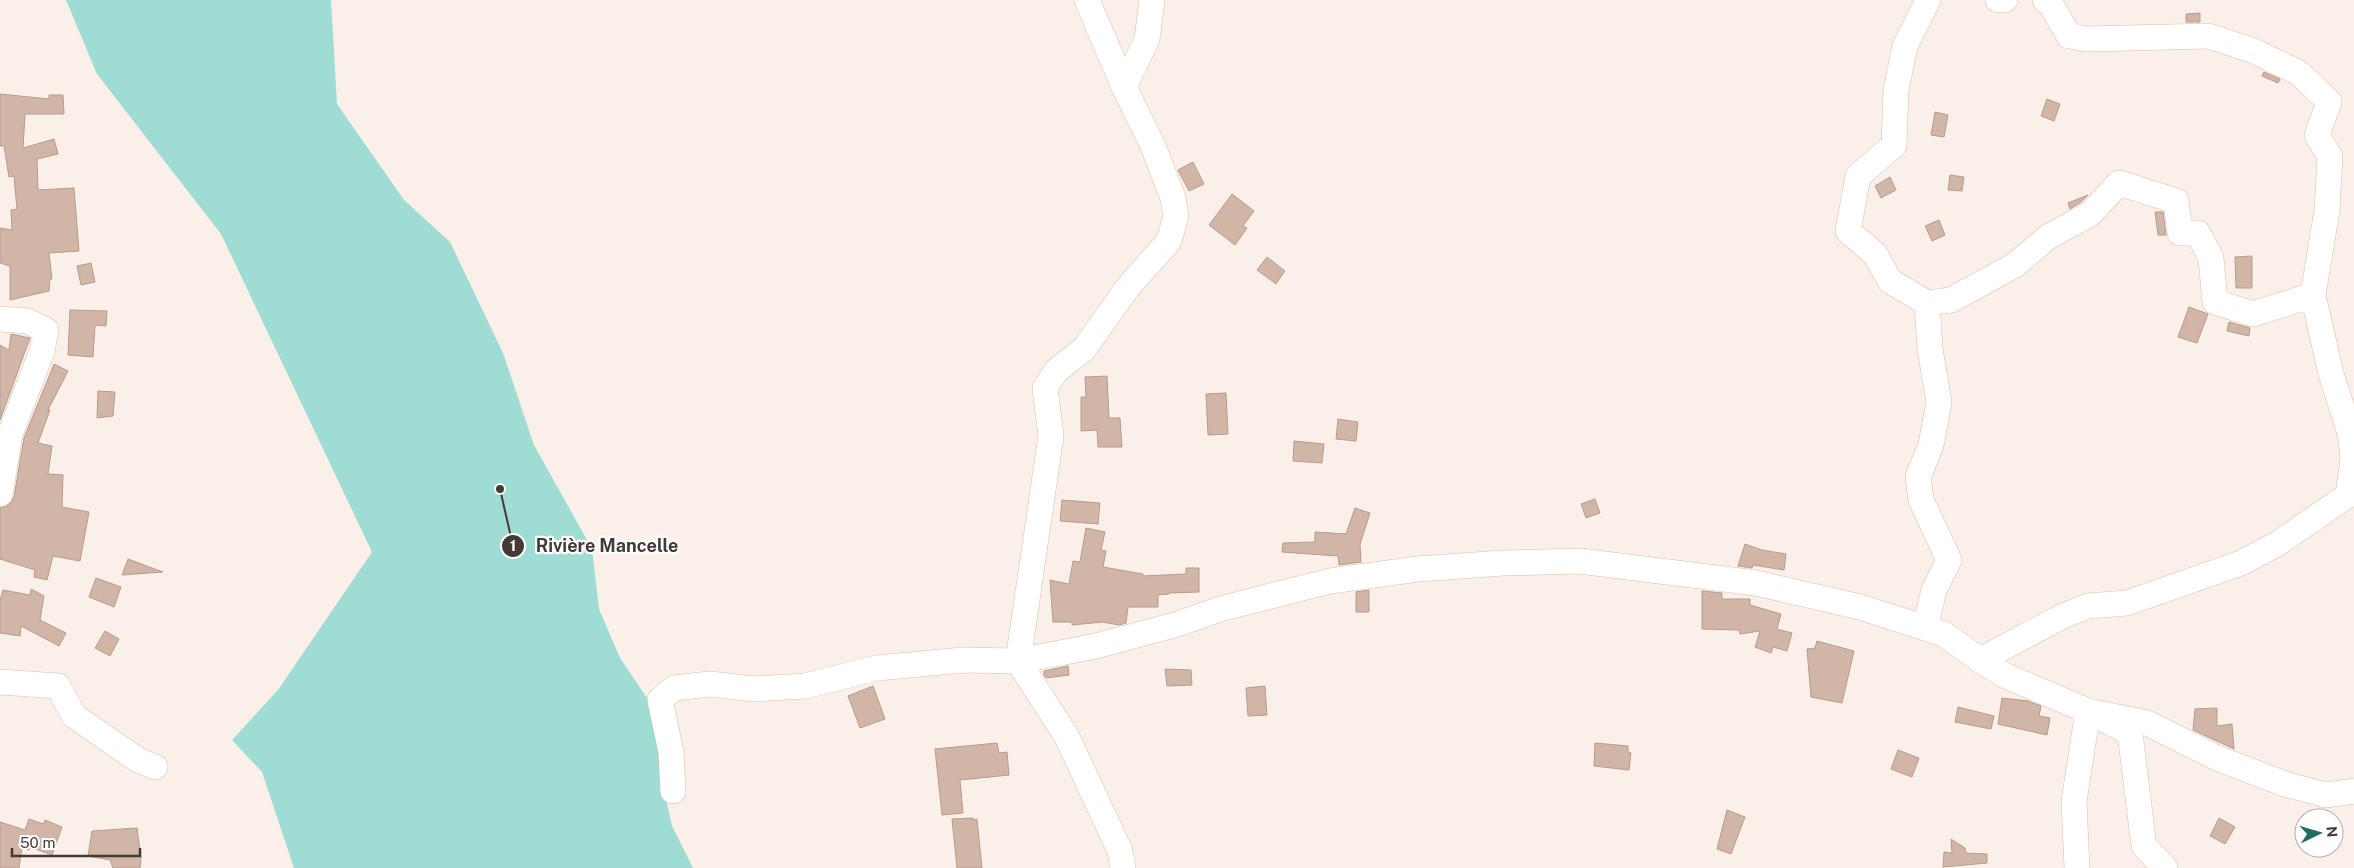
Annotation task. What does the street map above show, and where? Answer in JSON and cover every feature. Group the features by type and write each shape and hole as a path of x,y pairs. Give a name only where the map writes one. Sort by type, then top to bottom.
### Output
{"street":[{"path":"1087,0 1124,87 1153,146 1173,198 1176,216 1169,240 1128,287 1084,349 1056,371 1045,388 1051,436 1018,661 1067,737 1120,851 1122,868"},
{"path":"1124,87 1147,39 1152,0"},
{"path":"1928,0 1905,46 1896,90 1894,145 1858,176 1848,231 1875,254 1890,281 1927,303 1951,300 2015,265 2048,237 2090,214 2119,183 2176,201 2180,233 2198,233 2211,258 2215,302 2253,314 2313,295"},
{"path":"1998,0 2005,0"},
{"path":"1980,660 2063,616 2088,606 2127,603 2241,563 2277,544 2351,494 2353,459 2350,433 2331,374 2313,295 2326,210 2330,156 2317,135 2329,102 2300,73 2254,51 2209,36 2087,39 2069,36 2049,0 2046,0"},
{"path":"1925,628 1934,590 1949,560 1921,500 1918,476 1931,445 1939,402 1930,349 1927,303"},
{"path":"0,319 27,321 46,330 42,351 10,434 0,494"},
{"path":"673,791 671,752 660,700 674,688 710,684 754,690 805,686 877,668 963,660 1018,661 1096,646 1178,624 1220,608 1330,581 1418,569 1502,563 1580,561 1756,583 1860,607 1944,634 2006,676 2088,711 2130,733 2144,846 2165,868"},
{"path":"0,682 58,686 74,716 146,763"},
{"path":"2088,711 2147,723 2217,758 2285,784 2326,795 2354,791"},
{"path":"2077,868 2074,801 2088,711"}],"water":[{"path":"66,0 331,0 337,104 404,200 450,242 503,353 534,445 592,549 599,609 620,658 655,710 665,795 672,826 693,868 294,868 262,772 232,740 278,690 372,552 221,234 97,74"}],"building":[{"path":"2200,13 2200,22 2186,22 2186,14"},
{"path":"2264,72 2280,79 2278,83 2262,76"},
{"path":"0,94 49,99 49,95 63,95 64,114 25,114 23,148 54,139 58,154 37,159 38,190 74,188 79,251 49,253 52,279 50,279 49,291 10,300 10,266 0,263 0,228 12,230 11,210 17,209 14,176 9,177 4,146 0,146"},
{"path":"2047,99 2060,104 2054,121 2041,116"},
{"path":"1935,112 1948,115 1944,137 1931,135"},
{"path":"1193,162 1204,184 1189,191 1178,170"},
{"path":"1950,175 1964,177 1962,191 1948,190"},
{"path":"1890,177 1896,190 1881,198 1875,186"},
{"path":"1232,194 1254,211 1243,226 1247,228 1235,245 1209,225"},
{"path":"2088,195 2081,202 2070,209 2068,203"},
{"path":"2155,212 2163,212 2166,235 2158,235"},
{"path":"1939,220 1945,235 1932,241 1925,226"},
{"path":"2252,256 2252,288 2236,288 2235,257"},
{"path":"1267,257 1285,271 1276,284 1257,270"},
{"path":"91,263 95,282 81,285 77,266"},
{"path":"2189,307 2208,314 2197,343 2178,337"},
{"path":"70,310 107,311 106,326 95,325 93,357 68,355"},
{"path":"2229,322 2250,328 2249,336 2227,331"},
{"path":"11,334 30,338 0,420 0,345 9,350"},
{"path":"54,364 68,371 48,410 50,410 38,443 52,446 48,474 63,475 62,507 89,512 80,561 53,556 47,580 34,577 35,570 0,559 0,508 11,503 14,497 24,438"},
{"path":"1107,376 1109,418 1120,418 1122,447 1098,447 1097,430 1081,431 1081,397 1086,397 1085,377"},
{"path":"98,391 115,392 113,416 97,418"},
{"path":"1226,393 1228,434 1208,435 1206,394"},
{"path":"1338,419 1358,422 1356,441 1336,439"},
{"path":"1294,441 1324,444 1322,463 1293,461"},
{"path":"1595,499 1600,513 1586,518 1581,504"},
{"path":"1062,500 1100,503 1098,524 1060,521"},
{"path":"1355,508 1370,513 1360,544 1361,562 1339,565 1338,556 1282,552 1283,543 1315,542 1315,532 1346,534"},
{"path":"1086,528 1105,532 1101,550 1106,551 1103,567 1143,574 1143,576 1186,574 1186,568 1199,568 1199,592 1158,595 1158,607 1128,607 1126,623 1119,625 1103,622 1072,625 1072,622 1053,622 1050,580 1069,584 1073,561 1080,562"},
{"path":"1745,544 1762,550 1786,554 1784,570 1753,565 1752,568 1738,566"},
{"path":"128,559 163,572 122,575"},
{"path":"96,578 121,587 114,607 89,597"},
{"path":"31,589 44,596 40,620 66,633 59,646 21,626 20,636 0,633 0,600 3,590 30,595"},
{"path":"1369,590 1369,612 1356,612 1356,592"},
{"path":"1702,591 1722,593 1722,599 1750,599 1750,605 1781,614 1777,629 1792,633 1787,651 1773,647 1771,653 1755,647 1760,631 1740,634 1739,630 1702,629"},
{"path":"105,631 119,639 110,656 95,648"},
{"path":"1817,641 1854,651 1842,703 1811,697 1807,649 1815,648"},
{"path":"1068,666 1069,675 1046,678 1044,675 1044,671"},
{"path":"1165,669 1191,670 1192,685 1167,686"},
{"path":"873,686 885,719 860,728 848,696"},
{"path":"1265,686 1267,715 1248,716 1246,688"},
{"path":"2002,698 2028,701 2041,706 2039,716 2050,718 2047,735 1998,724"},
{"path":"1958,707 1994,716 1991,729 1955,722"},
{"path":"2217,708 2217,726 2232,724 2234,749 2193,730 2195,709"},
{"path":"997,743 999,753 1007,752 1009,775 960,780 963,813 942,815 935,749"},
{"path":"1595,743 1628,746 1628,752 1631,753 1629,770 1594,766"},
{"path":"1898,750 1919,758 1912,777 1891,769"},
{"path":"1727,810 1745,817 1731,854 1717,849"},
{"path":"973,818 973,820 977,819 982,868 957,868 952,819"},
{"path":"2219,818 2235,827 2225,844 2210,836"},
{"path":"29,819 43,824 45,820 62,827 52,855 30,847 29,850 22,848 19,868 0,868 0,822 25,830"},
{"path":"137,828 141,858 140,868 113,868 110,860 88,856 92,831"},
{"path":"1951,839 1965,848 1966,853 1987,854 1987,863 1943,867 1944,852 1952,853"}],"place":[{"name":"Rivière Mancelle","path":"500,489"}]}
